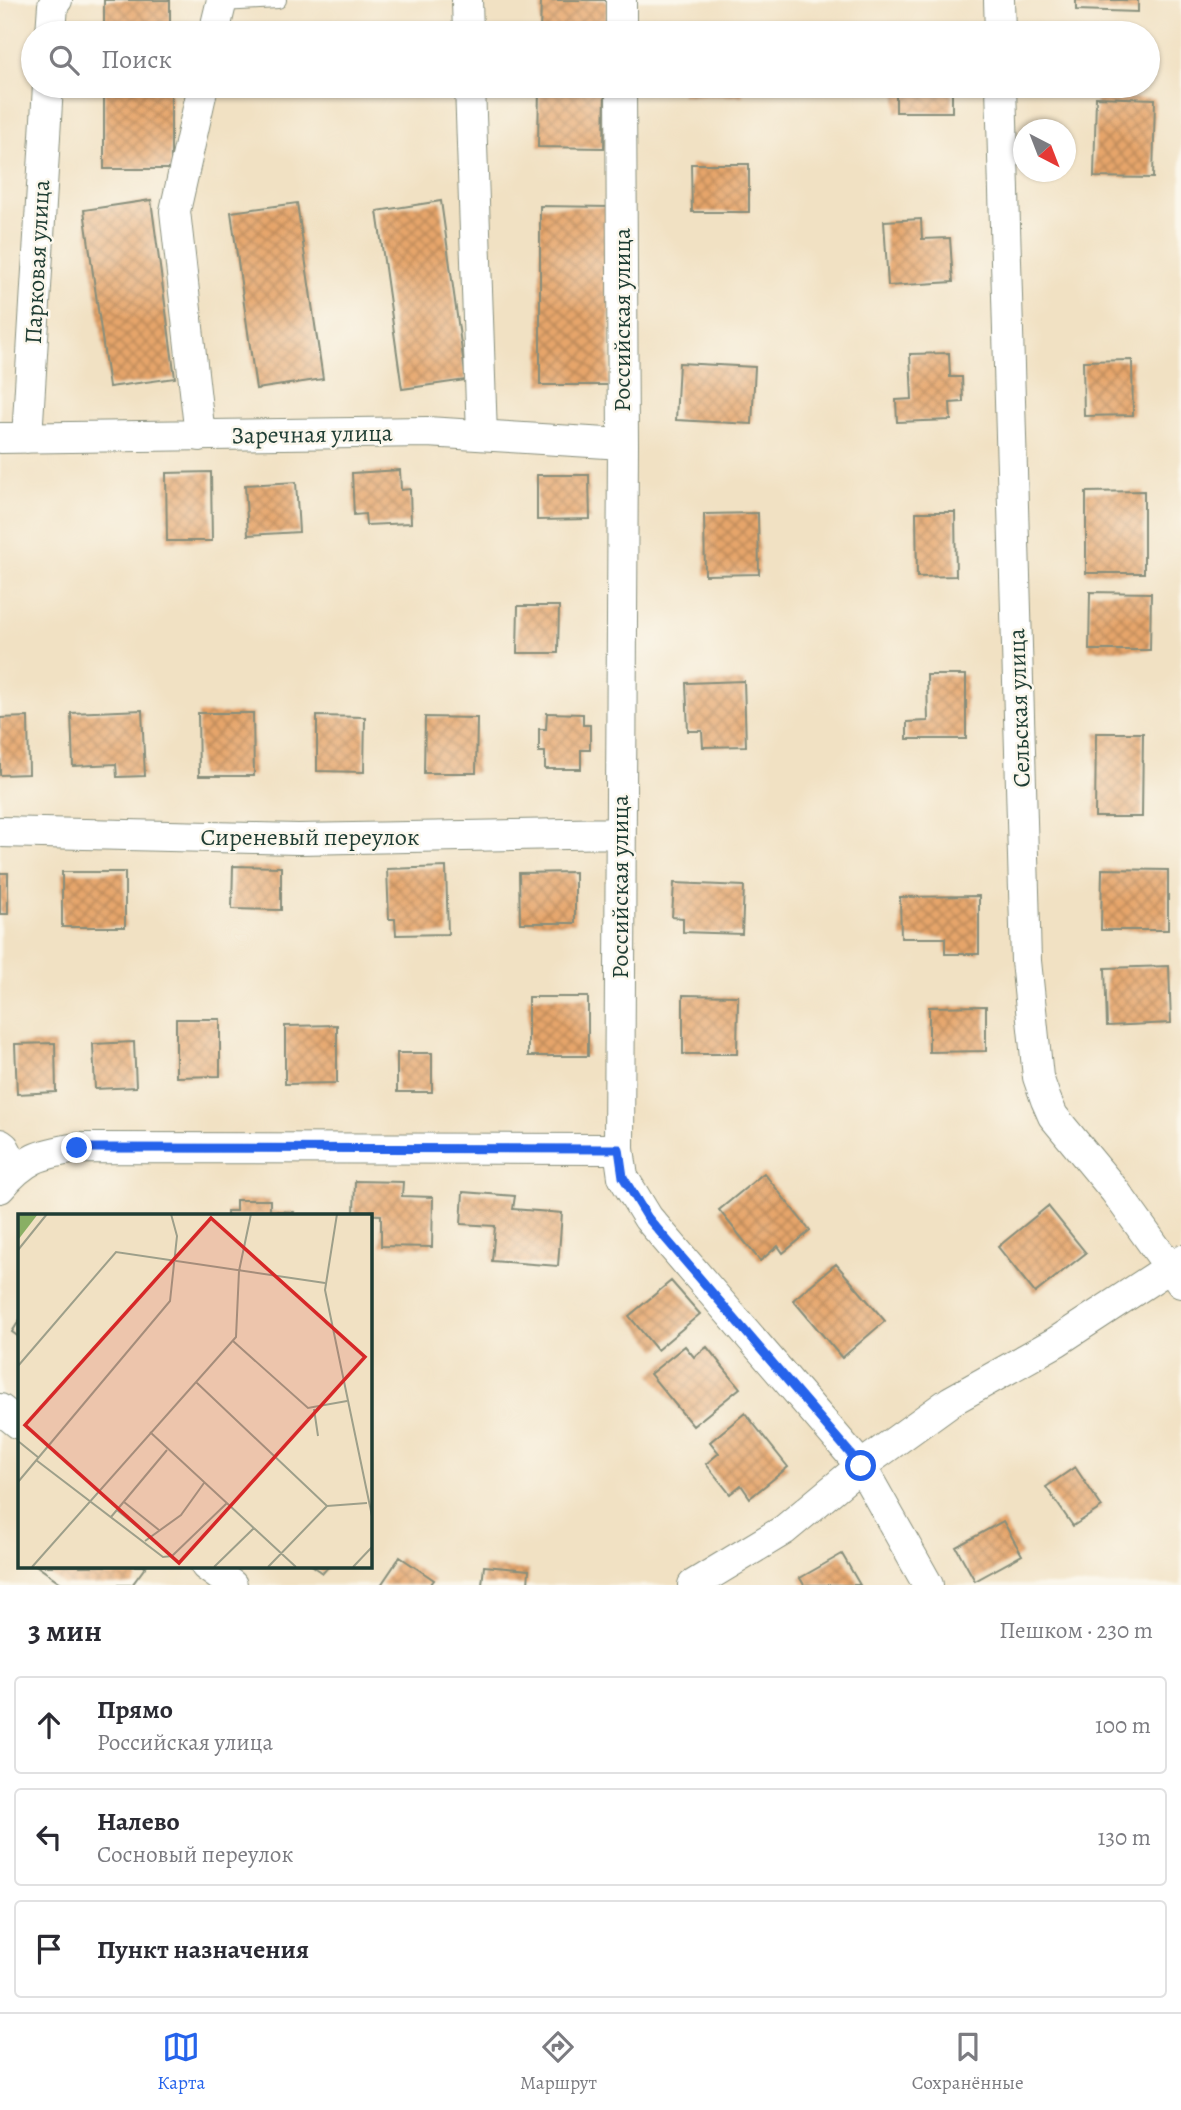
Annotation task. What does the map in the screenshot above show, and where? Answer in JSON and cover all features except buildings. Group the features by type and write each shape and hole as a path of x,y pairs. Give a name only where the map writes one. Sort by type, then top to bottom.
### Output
{"street":[{"path":"52,21 53,5 57,0"},
{"path":"467,0 468,21"},
{"path":"621,0 621,21"},
{"path":"999,0 1000,21"},
{"path":"217,21 221,2"},
{"name":"Парковая улица","path":"13,438 47,98"},
{"path":"200,98 175,211 200,436"},
{"path":"470,98 482,435"},
{"name":"Российская улица","path":"621,98 623,444 619,1149 623,1177 648,1218 861,1466 928,1585"},
{"name":"Сельская улица","path":"1001,98 1026,961 1038,1077 1054,1116 1178,1270"},
{"name":"Заречная улица","path":"13,438 427,432 623,444"},
{"name":"Сиреневый переулок","path":"0,832 298,839 620,833"},
{"path":"5,1167 44,1153 77,1148 619,1149"},
{"path":"693,1585 784,1530 861,1466 951,1401 1178,1270"},
{"path":"0,1409 18,1423"},
{"path":"209,1568 232,1585"}],"lane":[{"path":"221,2 278,0"}],"route":[{"path":"77,1148 619,1149 623,1177 648,1218 861,1466"}]}
